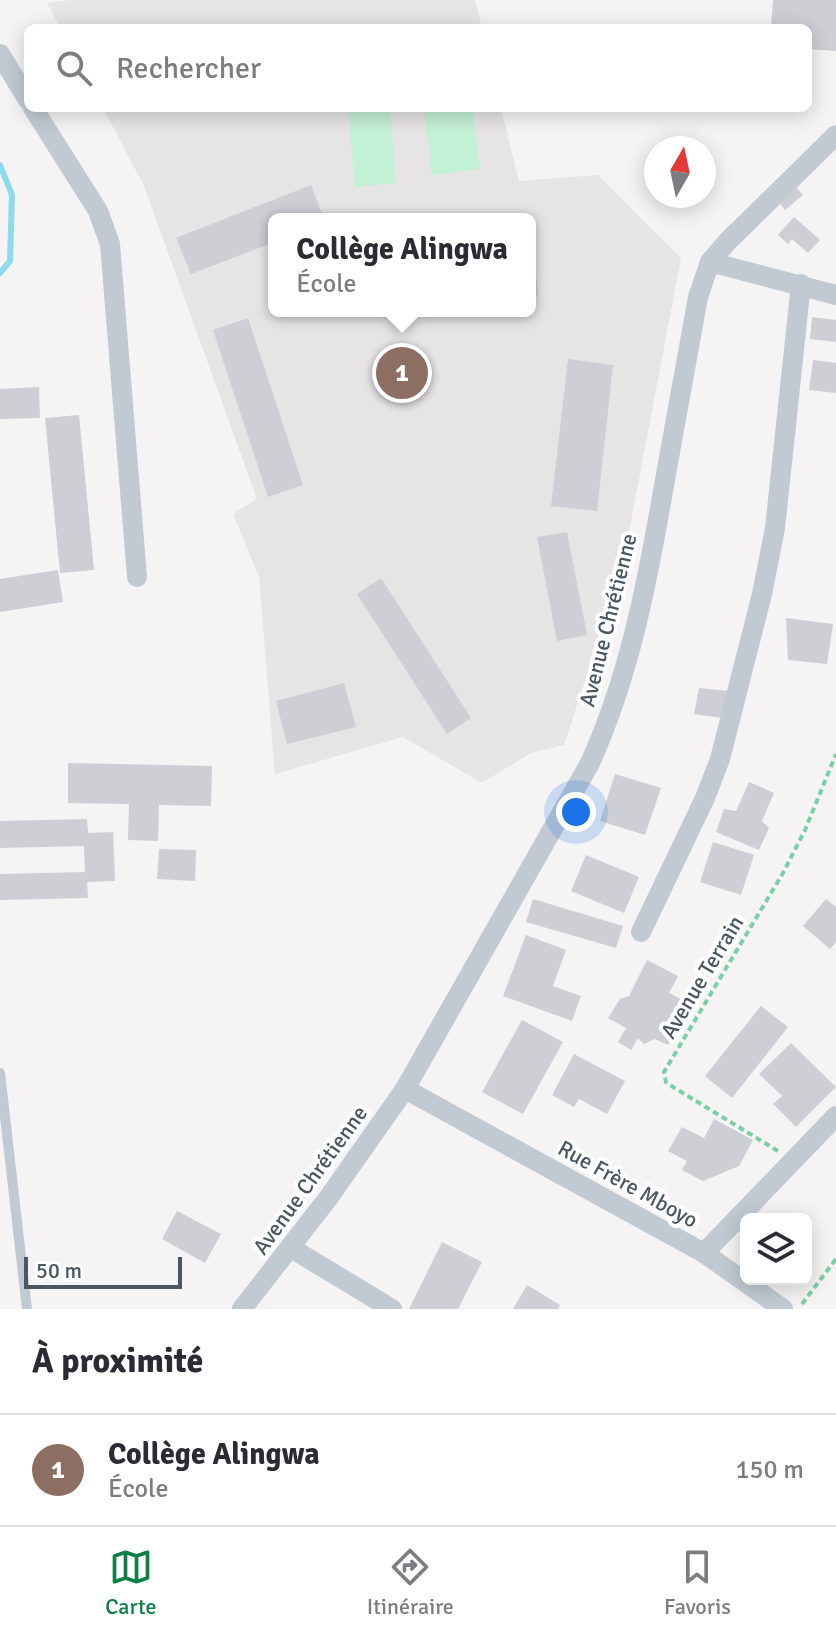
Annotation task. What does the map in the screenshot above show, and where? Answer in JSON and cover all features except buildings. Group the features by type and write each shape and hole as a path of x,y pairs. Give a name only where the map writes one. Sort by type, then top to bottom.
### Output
{"street":[{"path":"0,54 24,93"},
{"path":"36,112 98,211 110,244 137,577"},
{"name":"Avenue Chrétienne","path":"242,1309 291,1248 405,1089 590,763 603,735 635,634 698,297 710,262 836,135"},
{"path":"710,262 836,295"},
{"path":"641,932 705,798 720,759 762,594 775,528 801,284"},
{"name":"Rue Frère Mboyo","path":"405,1089 704,1253 836,1116"},
{"path":"291,1248 392,1309"},
{"path":"704,1253 783,1309"}],"lane":[{"path":"0,1073 27,1309"}],"path":[{"name":"Avenue Terrain","path":"793,1160 673,1087 666,1082 664,1072 783,873 805,830 836,754"},
{"path":"798,1309 836,1259"}],"shaded area":[{"path":"71,0 475,0 481,24 58,24 47,3"},
{"path":"105,112 502,112 519,181 598,175 681,258 622,568 564,745 531,753 482,783 403,737 275,774 259,577 233,514 257,499 144,186"}],"green space":[{"path":"348,112 390,112 396,183 355,187"},
{"path":"424,112 473,112 480,169 432,175"}],"waterway":[{"path":"0,165 12,195 10,261 0,273"}],"place":[{"name":"Collège Alingwa","path":"402,373"}]}
